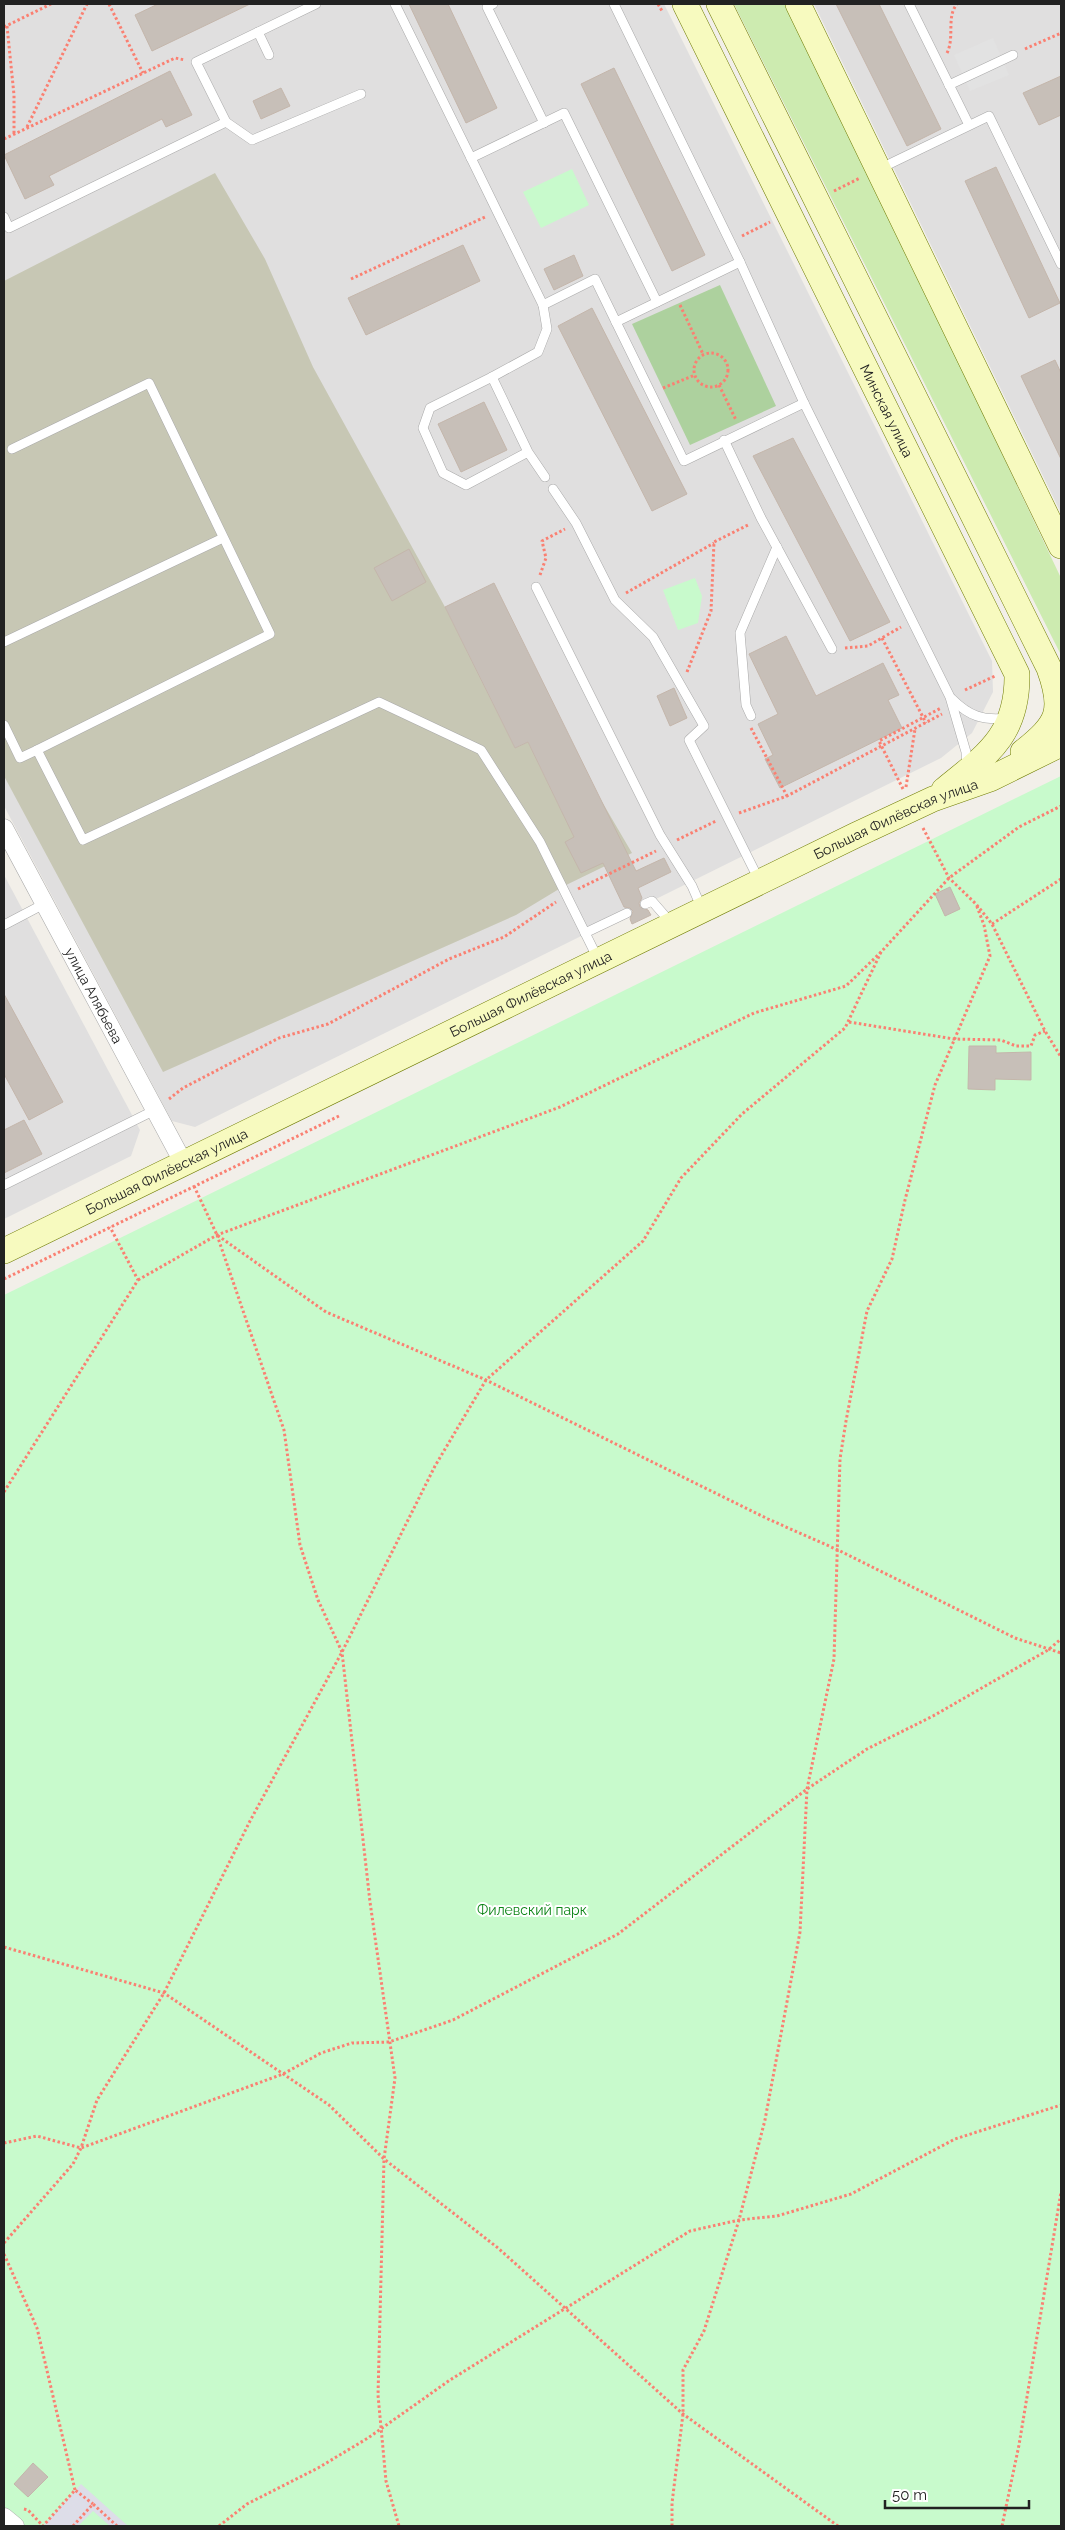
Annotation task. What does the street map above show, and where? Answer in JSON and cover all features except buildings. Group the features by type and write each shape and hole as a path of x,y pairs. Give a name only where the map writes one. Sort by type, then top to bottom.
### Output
{"main road":[{"name":"Минская улица","path":"685,4 1006,675 1017,694 1010,718 979,775"},
{"name":"Минская улица","path":"718,4 1052,660 1053,678 1060,706 1055,721 1046,734 979,775"},
{"path":"798,4 1061,546"},
{"path":"1006,675 1039,697 1060,706"},
{"path":"996,745 1060,706"},
{"name":"Большая Филёвская улица","path":"4,1251 189,1175 598,960 923,804 979,775 1061,744"}],"street":[{"name":"улица Алябьева","path":"4,828 189,1175"},
{"path":"10,2512 15,2526"}],"lane":[{"path":"316,4 196,62 226,122 252,140 361,94"},
{"path":"395,4 543,305 547,329 538,352 430,408 423,428 444,473 466,484 528,452"},
{"path":"614,4 740,262 804,403 950,697 966,752 979,775"},
{"path":"909,4 969,125"},
{"path":"489,5 544,123"},
{"path":"258,32 269,55"},
{"path":"949,85 1013,55"},
{"path":"471,158 564,113 657,302"},
{"path":"879,169 989,116 1061,264"},
{"path":"4,217 9,228 226,122"},
{"path":"616,322 740,262"},
{"path":"543,305 595,279 684,461 724,440 804,403"},
{"path":"492,377 528,452 545,477"},
{"path":"4,725 20,758 270,634 149,383 12,448"},
{"path":"724,440 761,518 832,649"},
{"path":"553,489 576,523 615,600 653,637 704,726 689,740 760,881"},
{"path":"4,642 223,538"},
{"path":"751,716 746,705 740,633 777,547"},
{"path":"536,587 667,846 692,886 702,909"},
{"path":"950,697 966,713 986,718 1010,718"},
{"path":"37,750 83,840 379,702 480,750 540,842 598,960"},
{"path":"645,904 652,901 672,924"},
{"path":"4,925 44,904"},
{"path":"585,933 627,913"},
{"path":"4,1185 154,1110"}],"path":[{"path":"14,134 14,94 5,27 51,4"},
{"path":"26,128 87,4"},
{"path":"109,4 143,73"},
{"path":"658,4 662,11"},
{"path":"940,66 952,44 952,10 957,4"},
{"path":"1013,55 1061,33"},
{"path":"4,139 174,58 196,62"},
{"path":"351,279 497,212"},
{"path":"674,294 703,354"},
{"path":"712,352 721,355 727,362 729,370 726,379 719,385 709,387 700,383 694,375 697,359 703,354 712,352"},
{"path":"651,394 694,375"},
{"path":"719,385 742,432"},
{"path":"615,600 714,542 761,518"},
{"path":"536,587 546,558 542,541 576,523"},
{"path":"682,687 711,611 714,542"},
{"path":"832,649 868,646 912,620"},
{"path":"896,621 901,630"},
{"path":"882,638 926,723"},
{"path":"965,690 1006,675"},
{"path":"916,729 905,793 879,742 940,710 950,697"},
{"path":"154,1110 183,1088 279,1038 328,1024 449,960 504,937 567,894 726,816 787,796 882,747 942,714 935,701"},
{"path":"751,716 749,724 787,796"},
{"path":"923,804 949,878 976,904 992,924 1045,1031 1061,1057"},
{"path":"4,1492 138,1280 217,1235 560,1107 754,1013 846,986 881,952 949,878 1019,828 1061,806"},
{"path":"992,924 1061,880"},
{"path":"672,2526 672,2503 683,2414 683,2370 704,2331 739,2220 765,2120 800,1932 807,1789 834,1659 840,1459 867,1311 892,1259 934,1085 990,956 984,925 976,904"},
{"path":"4,2243 73,2164 81,2148 97,2100 164,1993 250,1821 342,1652 435,1466 486,1380 642,1241 681,1178 742,1114 849,1022 881,952"},
{"path":"849,1022 954,1039 1001,1040 1016,1046 1031,1046 1035,1035 1045,1031"},
{"path":"4,1279 110,1227 189,1175 341,1115"},
{"path":"189,1175 217,1235 284,1430 300,1545 318,1600 342,1652 370,1902 395,2078 384,2160 378,2395 386,2481 398,2526"},
{"path":"110,1227 138,1280"},
{"path":"217,1235 326,1312 486,1380 768,1519 838,1550 1015,1638 1061,1653"},
{"path":"4,2143 37,2136 81,2148 283,2074 321,2052 352,2043 389,2042 453,2020 618,1934 807,1789 867,1750 933,1716 1048,1650 1061,1639"},
{"path":"4,1947 164,1993 329,2105 384,2160 498,2248 683,2414 838,2526"},
{"path":"219,2526 247,2504 318,2468 381,2430 450,2380 566,2310 690,2231 739,2220 777,2216 851,2194 955,2139 1061,2104"},
{"path":"1002,2526 1019,2445 1061,2192"},
{"path":"4,2254 37,2328 75,2490 117,2526"},
{"path":"10,2512 28,2510 43,2526 75,2490"},
{"path":"73,2526 93,2504"}],"shaded area":[{"path":"4,4 664,4 992,661 993,692 972,733 941,758 195,1127 172,1121 4,806"},
{"path":"814,4 1061,4 1061,513"},
{"path":"993,38 1009,75 970,91 954,55"},
{"path":"215,173 265,259 313,367 445,607 515,748 528,742 562,812 598,795 632,853 564,886 516,915 163,1072 4,776 4,281"},
{"path":"4,875 140,1130 131,1156 4,1219"},
{"path":"81,2484 128,2526 110,2526 93,2511 78,2526 43,2526"}],"green space":[{"path":"734,4 788,4 1061,578 1061,655"},
{"path":"572,169 589,205 541,228 523,192"},
{"path":"720,285 776,406 690,445 632,324"},
{"path":"695,578 702,596 698,623 678,630 663,590"},
{"name":"Филевский парк","path":"1061,776 1061,2526 4,2526 4,1295"}]}
